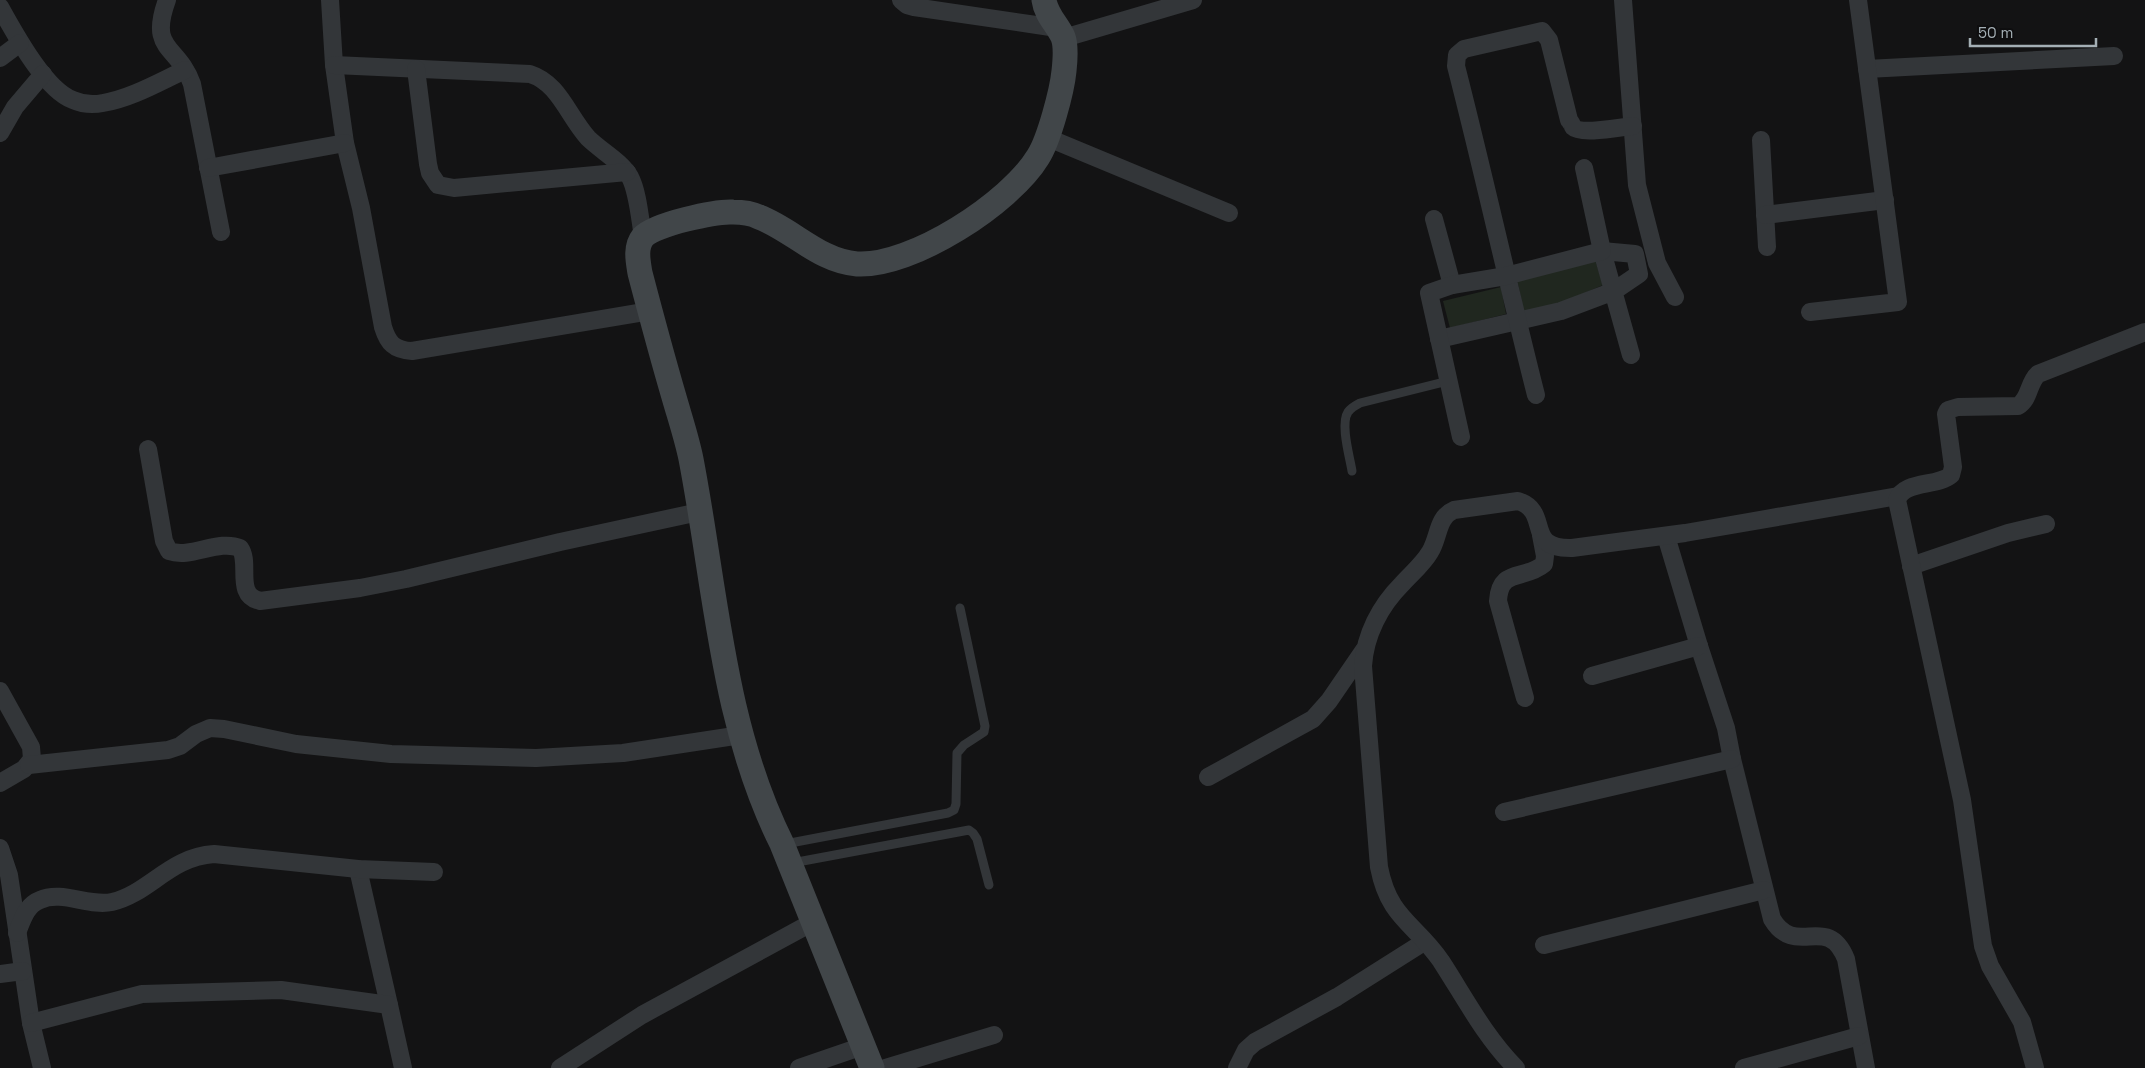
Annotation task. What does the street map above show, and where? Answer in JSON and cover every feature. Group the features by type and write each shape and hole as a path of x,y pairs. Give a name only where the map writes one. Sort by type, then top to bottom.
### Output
{"street":[{"path":"167,0 160,24 162,38 185,70 192,84 221,232"},
{"path":"330,0 334,65 345,143 361,208 383,327 387,339 393,346 401,350 412,351 650,311"},
{"path":"901,0 907,5 914,7 1060,33 1193,0"},
{"path":"799,1068 868,1057 786,854 765,811 748,763 716,618 691,458 650,311 638,257 638,248 643,238 652,230 669,223 731,212 746,213 760,217 821,253 844,262 860,264 881,262 920,248 958,228 1007,195 1038,157 1046,137 1055,113 1064,70 1060,33 1045,8 1044,0"},
{"path":"1622,0 1637,185 1657,263 1675,297"},
{"path":"1810,312 1898,302 1858,0"},
{"path":"0,7 20,43 43,74 58,90 71,100 85,104 101,104 119,99 185,70"},
{"path":"1536,395 1506,276 1490,199 1456,66 1456,59 1459,52 1464,48 1542,31 1549,40 1569,120 1573,127 1579,130 1588,130 1633,126"},
{"path":"0,58 20,43"},
{"path":"1867,69 2114,56"},
{"path":"334,65 530,74 541,77 554,90 589,139 627,172 633,184 643,238"},
{"path":"416,69 428,164 430,173 438,184 454,188 627,172"},
{"path":"0,133 15,108 43,74"},
{"path":"1046,137 1229,213"},
{"path":"1761,140 1767,247"},
{"path":"208,168 345,143"},
{"path":"1584,168 1602,251 1631,355"},
{"path":"1764,215 1885,200"},
{"path":"1434,219 1452,286"},
{"path":"1439,340 1562,311 1614,291 1639,274 1635,254 1602,251 1506,276 1452,286 1429,294 1460,437"},
{"path":"1638,266 1657,263"},
{"path":"1541,535 1546,542 1561,548 1666,536 1898,496 1904,491 1944,480 1951,475 1953,467 1946,414 1948,410 1958,407 2018,406 2024,402 2031,382 2038,374 2145,332"},
{"path":"148,449 164,541 169,550 178,552 230,546 240,548 244,558 245,588 251,597 260,601 360,588 406,579 560,542 699,512"},
{"path":"1898,496 1898,506 1910,566 1962,800 1983,946 1990,966 2022,1022 2035,1068"},
{"path":"1208,777 1313,719 1329,701 1364,650 1371,629 1387,601 1429,555 1435,544 1442,519 1447,513 1454,510 1518,501 1528,504 1534,510 1545,556 1544,564 1538,569 1506,580 1499,588 1498,601 1525,698"},
{"path":"1910,566 2008,534 2046,524"},
{"path":"1666,536 1726,728 1772,919 1780,930 1790,937 1824,936 1841,945 1846,958 1866,1068"},
{"path":"1592,676 1699,646"},
{"path":"1364,650 1367,720 1382,884 1393,907 1440,960 1484,1030 1516,1068"},
{"path":"0,691 31,747 32,758 29,765"},
{"path":"0,783 29,765 168,750 180,746 203,730 210,728 224,729 296,744 391,754 536,758 622,752 741,735"},
{"path":"1504,812 1732,758"},
{"path":"0,848 9,874 32,1024 42,1068"},
{"path":"17,933 29,907 40,900 55,897 101,903 113,902 138,889 179,863 201,855 214,854 358,869 434,872"},
{"path":"358,869 403,1068"},
{"path":"1544,945 1764,890"},
{"path":"560,1068 642,1015 813,922"},
{"path":"1237,1068 1246,1050 1255,1042 1337,997 1424,942"},
{"path":"0,974 23,971"},
{"path":"32,1024 142,994 281,990 388,1005"},
{"path":"885,1068 994,1035"},
{"path":"1744,1068 1859,1036"}],"lane":[{"path":"1352,471 1345,427 1347,413 1353,407 1360,403 1448,381"},
{"path":"786,854 954,810 956,804 957,753 964,745 984,732 985,726 960,608"},
{"path":"786,854 969,830 977,840 989,885"}],"shaded area":[{"path":"1595,259 1603,285 1566,301 1524,313 1517,279"},
{"path":"1501,287 1506,314 1450,328 1443,301"}]}
